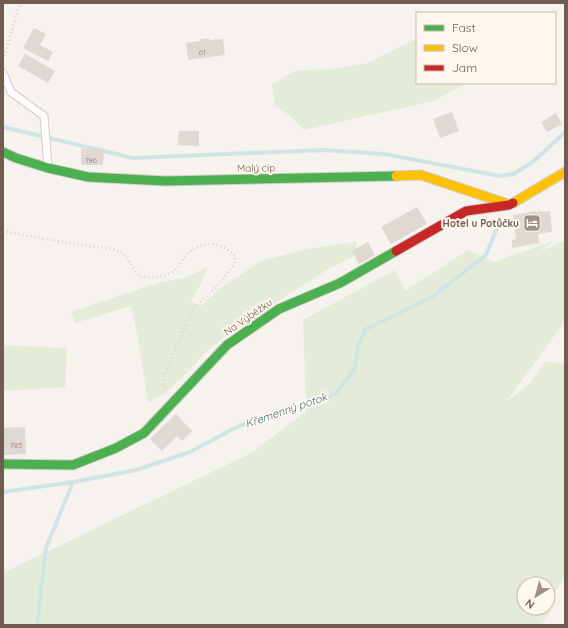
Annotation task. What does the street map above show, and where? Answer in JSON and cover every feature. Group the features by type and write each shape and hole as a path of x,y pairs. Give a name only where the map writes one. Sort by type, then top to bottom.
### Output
{"street":[{"name":"Malý cíp","path":"3,152 16,158 48,168 88,178 166,181 420,175 509,205"},
{"name":"Na Výběžku","path":"3,464 73,465 116,448 144,433 227,345 279,308 340,284 466,211 509,205 564,173"}],"lane":[{"path":"3,73 11,92 44,116 48,168"}],"path":[{"path":"3,60 20,3"},
{"path":"3,231 67,243 113,249 123,253 140,276 149,277 166,275 176,269 185,255 197,246 212,244 227,248 235,256 234,265 215,288 192,310 163,379 172,404"}],"green space":[{"path":"416,39 416,84 465,84 433,101 304,130 294,119 275,105 272,85 294,71 331,69 368,63"},
{"path":"556,240 537,253 565,240 565,321 507,401 527,386 546,361 565,364 565,577 556,590 556,576 516,576 516,616 547,616 541,625 3,625 3,573 251,453 306,412 303,320 395,270 405,291 468,250 494,262"},
{"path":"357,242 354,256 328,269 228,334 207,351 186,374 165,393 148,403 137,333 131,306 75,323 71,312 160,282 185,278 208,267 199,288 191,301 199,307 225,285 263,260 307,249"},
{"path":"3,345 67,348 65,387 3,391"}],"building":[{"path":"34,28 46,34 40,45 53,52 48,61 23,48"},
{"path":"209,38 209,40 223,39 225,55 188,60 186,43"},
{"path":"25,54 55,71 48,83 18,66"},
{"path":"452,112 459,131 440,138 433,119"},
{"path":"556,113 562,124 547,132 541,122"},
{"path":"179,131 199,131 199,146 178,145"},
{"path":"81,149 104,149 103,165 81,165"},
{"path":"417,207 427,224 391,244 381,227"},
{"name":"Hotel u Potůčku","path":"535,211 550,211 552,232 538,234 539,243 512,248 512,240 516,239 513,215"},
{"path":"368,242 375,255 359,264 352,251"},
{"path":"176,414 192,431 182,441 177,436 162,451 150,439"},
{"path":"25,427 26,454 3,455 3,428"}],"waterway":[{"path":"3,127 133,158 324,150 384,154 500,176 514,174 534,161 565,132"},
{"name":"Křemenný potok","path":"3,492 73,482 136,470 190,452 239,426 336,394 355,368 358,345 366,329 432,297 486,255 497,228"},
{"path":"37,625 46,548 73,482"}],"traffic: fast":[{"path":"3,152 16,158 48,168 88,177 165,181 396,176"},
{"path":"3,464 73,465 116,448 144,433 227,345 279,309 340,283 396,251"}],"traffic: slow":[{"path":"513,203 565,172"},
{"path":"396,176 421,175 505,203"}],"traffic: jam":[{"path":"396,251 466,211 509,205 513,203"}],"place":[{"name":"Hotel u Potůčku","path":"532,223"}]}
